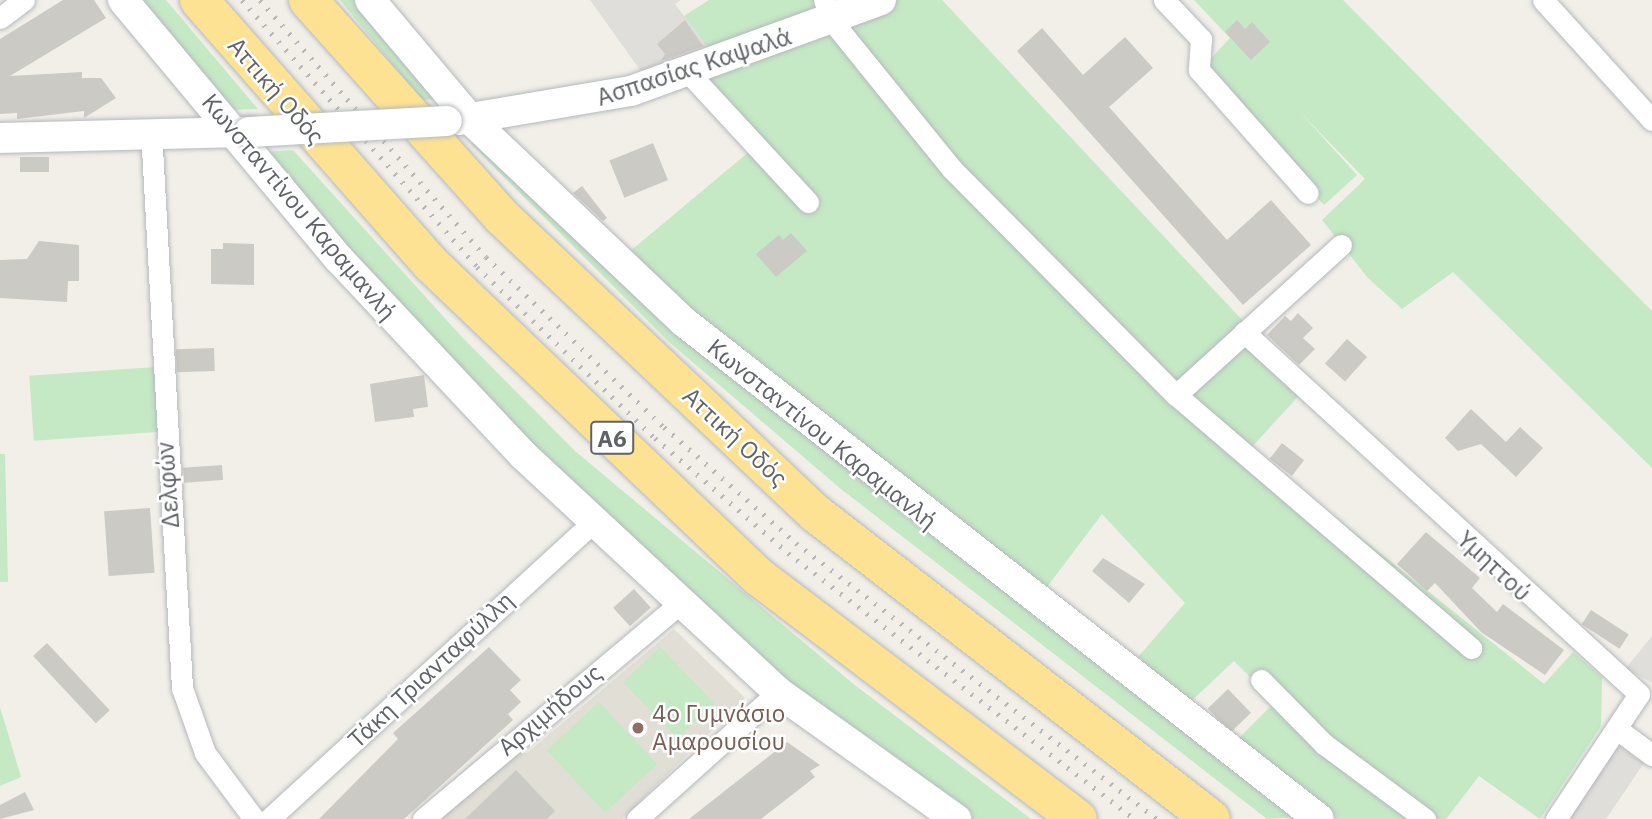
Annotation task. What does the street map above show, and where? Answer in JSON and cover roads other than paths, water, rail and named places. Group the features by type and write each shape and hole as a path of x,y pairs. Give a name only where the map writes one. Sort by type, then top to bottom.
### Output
{"highway":[{"name":"Αττική Οδός","path":"199,0 431,264 759,577 1078,819"},
{"name":"Αττική Οδός","path":"309,0 502,217 815,513 1211,819"}],"street":[{"path":"0,18 24,0"},
{"name":"Κωνσταντίνου Καραμανλή","path":"123,0 193,81 243,131 414,344 593,522 778,692 956,819"},
{"name":"Κωνσταντίνου Καραμανλή","path":"370,0 459,120 519,165 633,276 767,390 1319,819"},
{"name":"Ασπασίας Καψαλά","path":"0,138 150,131 243,131 459,120 538,111 688,72 828,10 881,0"},
{"path":"1164,0 1201,39 1199,70 1308,193"},
{"path":"1543,0 1652,120"},
{"path":"828,10 952,169 1176,396 1471,648"},
{"path":"688,72 808,202"},
{"path":"150,131 183,115 193,81"},
{"path":"519,165 523,129 538,111"},
{"name":"Δελφών","path":"150,131 182,688 205,753 254,819"},
{"path":"1176,396 1341,245"},
{"name":"Υμηττού","path":"1244,332 1639,694 1556,819"},
{"name":"Τάκη Τριανταφύλλη","path":"269,819 593,522"},
{"name":"Αρχιμήδους","path":"423,819 680,603"},
{"path":"1261,680 1344,761 1425,819"},
{"path":"637,819 778,692"},
{"path":"1617,729 1652,755"}],"railway":[{"path":"242,0 477,267 655,438 788,553 1135,819"},
{"path":"260,0 486,257 664,427 796,543 1157,819"}],"place":[{"name":"4ο Γυμνάσιο Αμαρουσίου","path":"638,728"}]}
